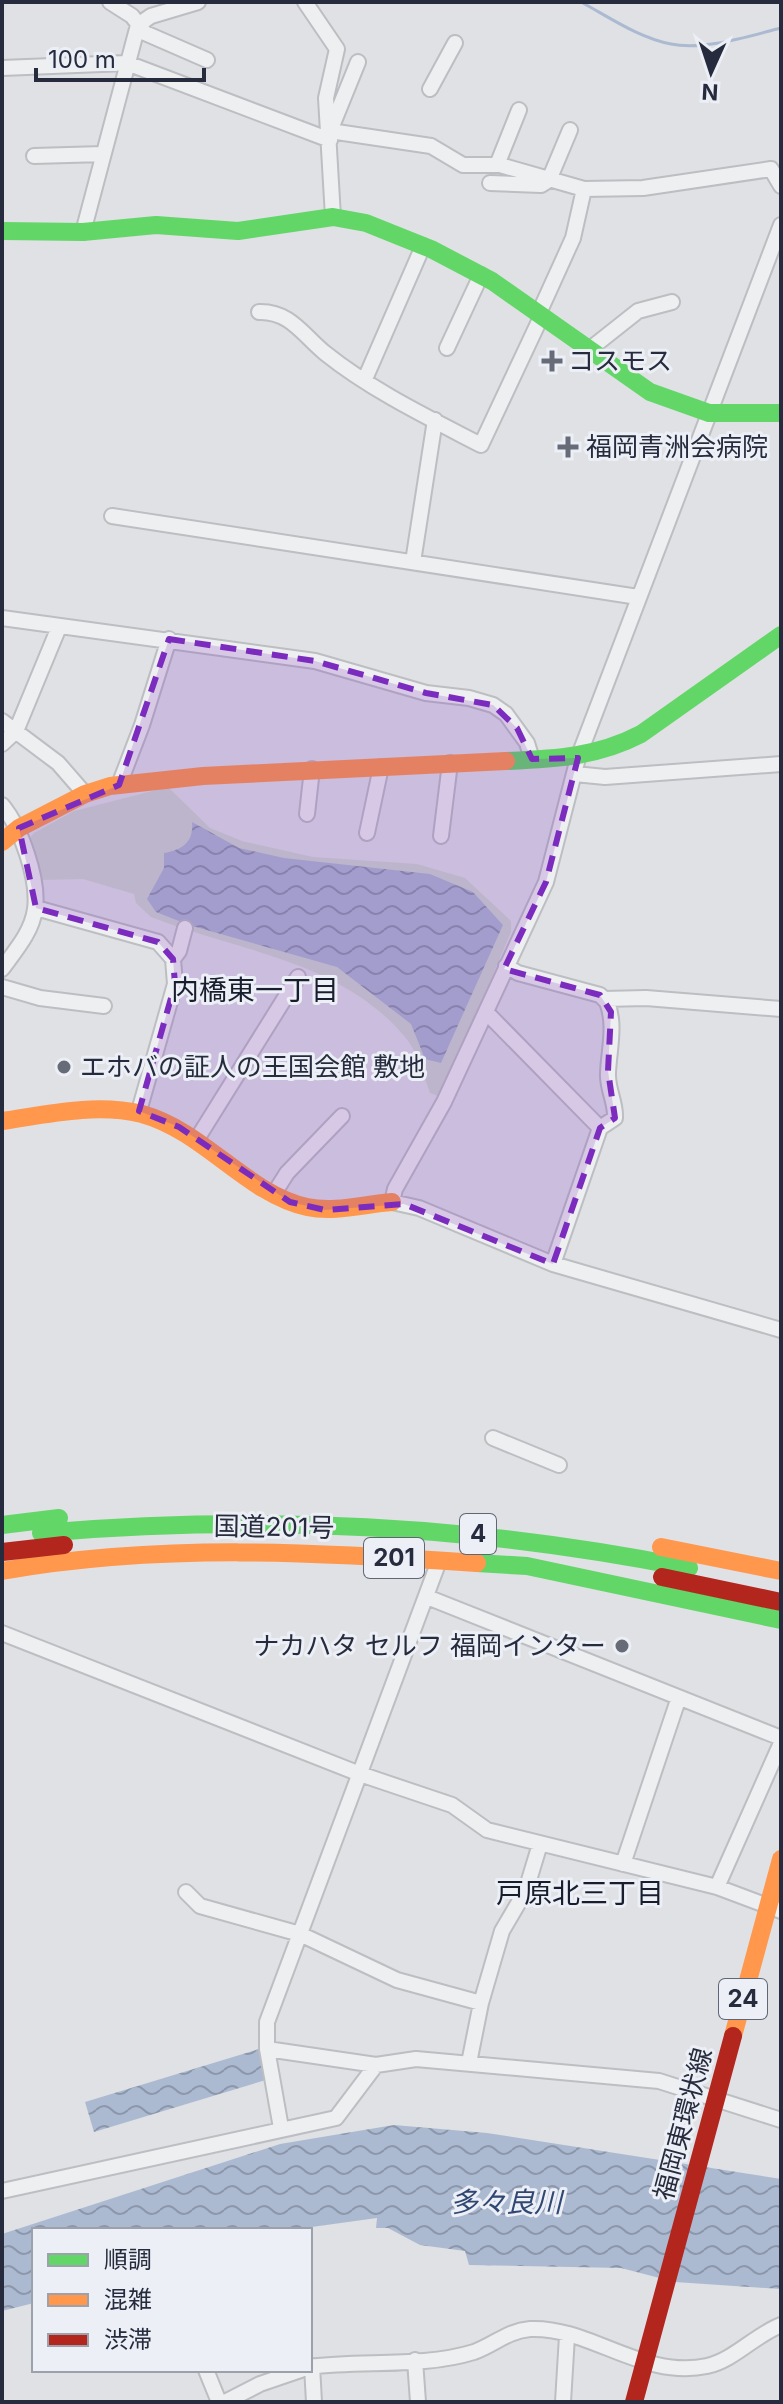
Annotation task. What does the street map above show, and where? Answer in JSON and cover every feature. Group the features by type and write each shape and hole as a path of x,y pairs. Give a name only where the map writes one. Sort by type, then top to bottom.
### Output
{"main road":[{"path":"2,231 83,232 156,225 238,231 333,217 366,223 423,246 481,275 650,392 709,413 781,413"},
{"path":"2,842 19,828 85,794 119,785 312,769 532,759 576,766 641,734 781,635"},
{"path":"2,1121 71,1111 139,1111 197,1139 275,1192 306,1207 325,1210 392,1202"},
{"name":"国道201号","path":"2,1525 176,1509 330,1507 559,1530 709,1554 781,1571"},
{"name":"4","path":"2,1537 171,1523 333,1523 536,1540 624,1554 781,1587"},
{"name":"4","path":"2,1552 173,1537 334,1538 529,1555 615,1568 781,1602"},
{"name":"国道201号","path":"2,1571 70,1559 173,1552 336,1553 527,1566 781,1620"},
{"name":"福岡東環状線","path":"634,2402 717,2100 774,1909 781,1859"}],"street":[{"path":"110,2 145,33 207,60"},
{"path":"83,232 138,25 151,16 198,2"},
{"path":"305,2 337,49 326,98 333,217"},
{"path":"430,89 455,43"},
{"path":"330,135 358,62"},
{"path":"2,68 127,63 330,135 431,146 463,165 497,165 584,189 643,188 771,169 781,186"},
{"path":"497,165 519,110"},
{"path":"490,183 541,185 549,180 570,130"},
{"path":"34,156 103,154"},
{"path":"259,312 271,311 295,322 326,354 481,445 573,238 584,189"},
{"path":"781,225 576,766 546,882 444,1102 436,1111 395,1189 392,1202 419,1208 553,1264 781,1330"},
{"path":"365,379 423,246"},
{"path":"447,348 481,275"},
{"path":"590,349 638,311 672,302"},
{"path":"413,562 435,420"},
{"path":"112,516 638,597"},
{"path":"2,618 315,661 426,693 493,705 517,728 532,759"},
{"path":"2,744 16,731 59,627"},
{"path":"119,785 169,639"},
{"path":"2,721 58,763 85,794"},
{"path":"441,836 450,763"},
{"path":"576,766 605,777 781,764"},
{"path":"367,833 381,767"},
{"path":"307,814 312,769"},
{"path":"2,805 25,839 36,908 28,931 2,969"},
{"path":"36,908 158,942 173,959 175,984 139,1111"},
{"path":"173,959 179,951 185,928"},
{"path":"506,966 604,999 646,998 781,1009"},
{"path":"197,1139 298,977"},
{"path":"2,987 40,998 104,1006"},
{"path":"553,1264 600,1128 615,1118 608,1071 612,1054 611,1012 604,999"},
{"path":"486,1012 600,1128"},
{"path":"275,1192 287,1173 342,1116"},
{"path":"493,1438 559,1465"},
{"path":"281,2128 267,2049 267,2022 439,1561"},
{"path":"427,1597 781,1741 717,1887"},
{"path":"2,1633 360,1774 452,1805 487,1830 717,1887 774,1909"},
{"path":"623,1864 678,1700"},
{"path":"469,2063 481,2003 502,1931 526,1890 540,1844"},
{"path":"186,1892 200,1906 300,1934 397,1980 481,2003"},
{"path":"267,2049 376,2065 416,2059 659,2081 781,2120"},
{"path":"2,2191 25,2189 281,2128 336,2118 376,2065"},
{"path":"312,2368 474,2352 512,2332 532,2329 567,2336 644,2362 665,2366 707,2366 781,2325"},
{"path":"563,2402 567,2336"},
{"path":"415,2360 418,2402"},
{"path":"207,2372 222,2402 283,2373"},
{"path":"308,2372 314,2402"}],"highlighted area":[{"path":"169,639 315,661 426,693 493,705 517,728 532,759 578,758 546,882 504,969 600,995 611,1012 608,1071 615,1118 600,1128 553,1264 404,1204 325,1210 290,1202 179,1127 139,1111 175,984 173,959 158,942 36,908 19,828 119,785"}],"shaded area":[{"path":"168,787 210,828 242,841 313,857 417,864 465,878 511,921 511,932 441,1097 430,1093 417,1056 405,1037 380,1011 351,991 287,961 151,917 136,903 134,894 83,879 36,880 30,838 34,833 74,811"}],"water":[{"path":"192,822 239,848 284,858 430,874 473,892 503,925 441,1063 425,1059 411,1024 337,967 189,925 156,912 147,899 164,868 164,853 186,844 191,835"},
{"path":"259,2049 269,2079 94,2132 85,2102"},
{"name":"多々良川","path":"394,2125 487,2133 781,2179 781,2289 675,2282 621,2268 469,2265 465,2251 420,2245 388,2228 376,2228 377,2218 304,2228 32,2228 32,2304 2,2311 2,2234 280,2144"}],"waterway":[{"path":"581,2 647,37 684,46 726,42 781,28"}],"traffic: fast":[{"path":"2,231 83,232 156,225 238,231 333,217 366,223 431,249 492,281 650,392 709,413 781,413"},
{"path":"506,761 575,755 625,742 641,734 781,635"},
{"path":"2,1525 59,1518"},
{"path":"41,1533 205,1524 366,1527 527,1542 689,1568"},
{"path":"477,1563 527,1566 781,1620"}],"traffic: slow":[{"path":"2,842 19,828 85,794 110,786 203,776 506,761"},
{"path":"2,1121 107,1109 142,1114 186,1134 285,1200 328,1209 392,1202"},
{"path":"661,1547 781,1571"},
{"path":"2,1571 121,1556 239,1552 477,1563"},
{"path":"733,2036 781,1859"}],"traffic: jam":[{"path":"2,1552 64,1545"},
{"path":"662,1577 781,1602"},
{"path":"634,2402 733,2036"}],"place":[{"name":"コスモス","path":"552,361"},
{"name":"福岡青洲会病院","path":"568,447"},
{"name":"エホバの証人の王国会館 敷地","path":"64,1067"},
{"name":"ナカハタ セルフ 福岡インター","path":"622,1646"}],"district":[{"name":"内橋東一丁目","path":"255,990"},
{"name":"戸原北三丁目","path":"580,1893"}]}
